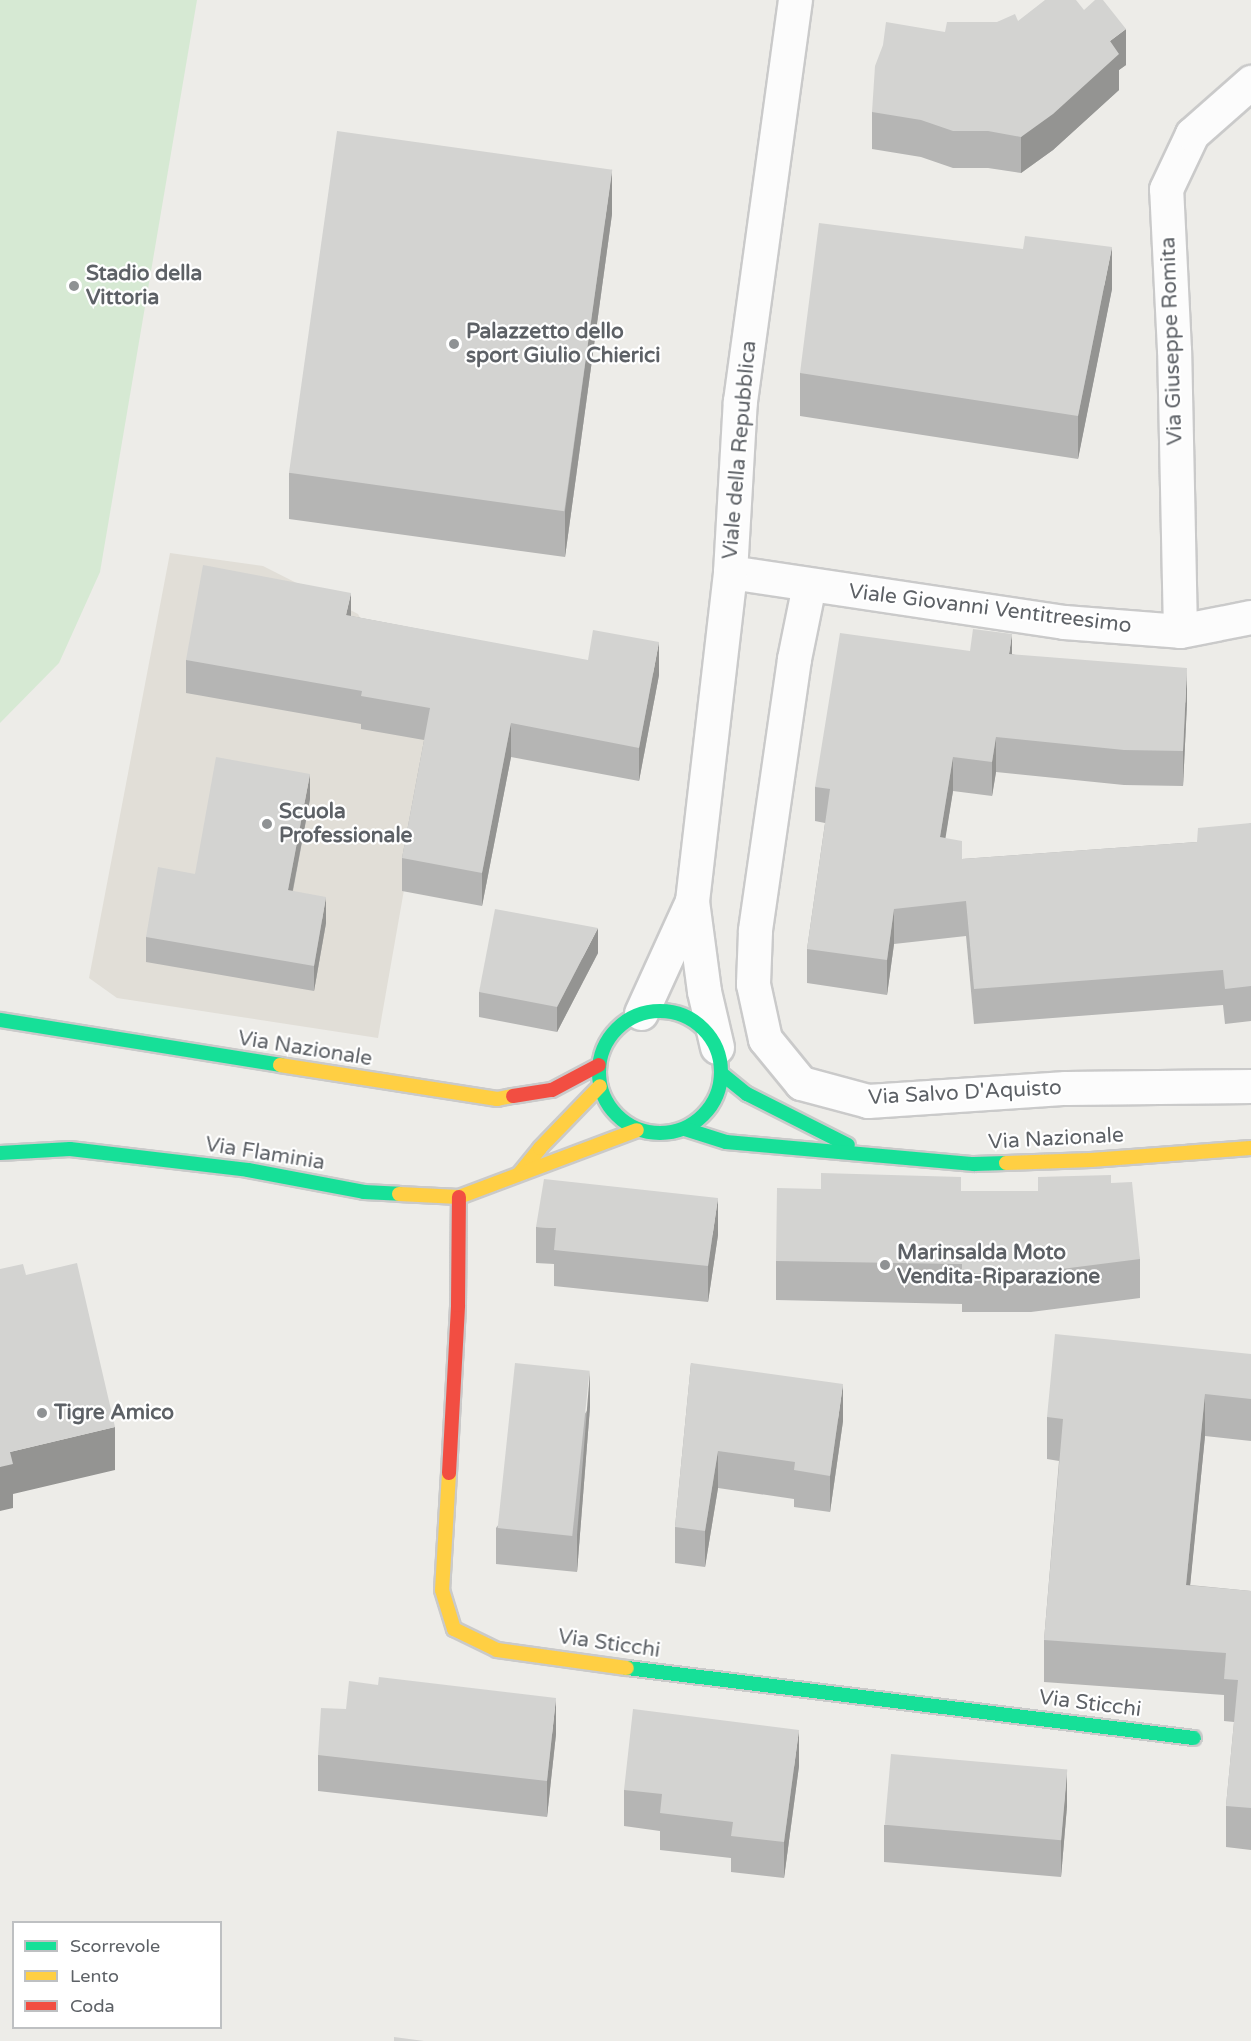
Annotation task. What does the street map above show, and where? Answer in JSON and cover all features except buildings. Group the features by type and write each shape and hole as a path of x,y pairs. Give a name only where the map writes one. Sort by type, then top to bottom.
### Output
{"street":[{"name":"Viale della Repubblica","path":"720,1060 705,991 692,901 730,572 740,401 795,0"},
{"name":"Via Giuseppe Romita","path":"1180,631 1174,350 1166,189 1192,135 1251,82"},
{"name":"Viale Giovanni Ventitreesimo","path":"730,572 1064,622 1180,631 1251,617"},
{"name":"Via Salvo D'Aquisto","path":"808,585 794,659 755,931 753,984 765,1039 801,1083 867,1101 1066,1088 1251,1086"},
{"name":"Viale della Repubblica","path":"641,1014 692,901"},
{"path":"663,1010 685,1016 704,1029 720,1060 720,1091 712,1107 685,1129 670,1134 637,1130 620,1119 607,1104 600,1086 599,1065 603,1048 625,1021 641,1014 663,1010"},
{"name":"Via Nazionale","path":"0,1020 497,1099 552,1090 599,1065"},
{"name":"Via Nazionale","path":"720,1060 747,1094 863,1153"},
{"name":"Via Flaminia","path":"520,1173 540,1148 600,1086"},
{"name":"Via Nazionale","path":"685,1129 726,1142 975,1164 1091,1160 1251,1148"},
{"name":"Via Flaminia","path":"0,1152 70,1149 248,1170 364,1192 459,1197 520,1173 600,1146 637,1130"},
{"name":"Via Sticchi","path":"459,1197 458,1305 442,1590 454,1629 498,1650 746,1685 1194,1738"}],"shaded area":[{"name":"Scuola Professionale","path":"170,553 263,566 358,614 366,630 525,682 511,757 430,742 378,1038 117,998 89,978"}],"green space":[{"name":"Stadio della Vittoria","path":"0,0 197,0 100,572 59,663 0,723"}],"traffic: fast":[{"path":"660,1011 684,1015 703,1029 717,1048 721,1072 717,1096 703,1115 684,1129 660,1133 636,1129 617,1115 603,1096 599,1072 603,1048 617,1029 636,1015 660,1011"},
{"path":"0,1020 280,1065"},
{"path":"722,1074 747,1094 848,1145"},
{"path":"685,1129 726,1142 974,1164 1006,1163"},
{"path":"0,1153 70,1149 248,1170 364,1192 399,1194"},
{"path":"627,1668 1194,1738"}],"traffic: slow":[{"path":"280,1065 497,1099 513,1096"},
{"path":"520,1173 540,1148 600,1086"},
{"path":"399,1194 459,1197 637,1130"},
{"path":"1006,1163 1091,1160 1251,1148"},
{"path":"449,1473 442,1590 454,1629 497,1650 627,1668"}],"traffic: jam":[{"path":"513,1096 552,1090 599,1065"},
{"path":"449,1473 458,1305 459,1197"}],"place":[{"name":"Stadio della Vittoria","path":"74,286"},
{"name":"Palazzetto dello sport Giulio Chierici","path":"454,344"},
{"name":"Scuola Professionale","path":"267,824"},
{"name":"Marinsalda Moto Vendita-Riparazione","path":"885,1265"},
{"name":"Tigre Amico","path":"42,1413"}]}
